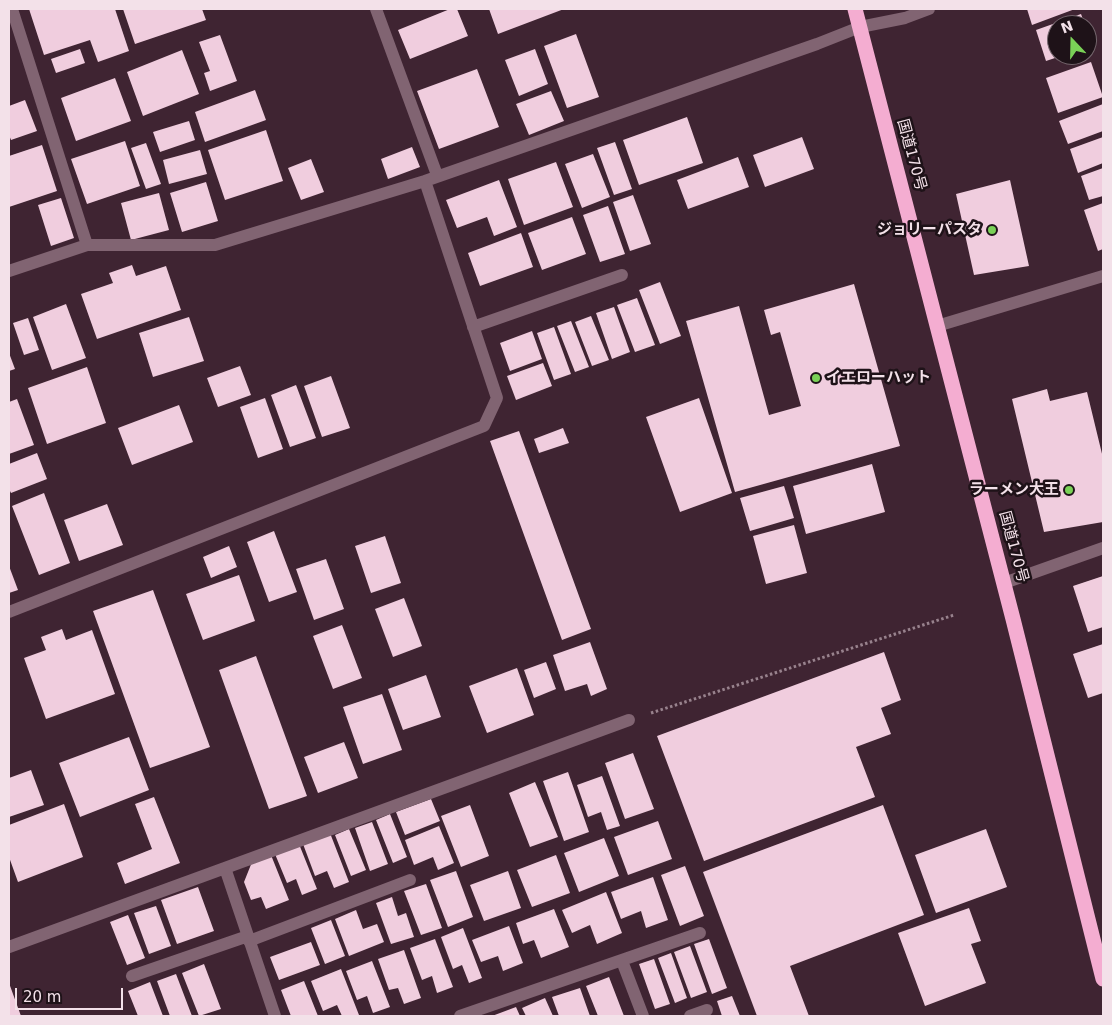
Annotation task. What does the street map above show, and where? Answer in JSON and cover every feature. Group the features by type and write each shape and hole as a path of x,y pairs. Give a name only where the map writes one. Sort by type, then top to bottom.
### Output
{"highway":[{"name":"国道170号","path":"855,9 1004,583 1103,979"}],"street":[{"path":"12,9 87,245"},
{"path":"376,9 438,175"},
{"path":"9,271 87,245 215,245 425,181 817,44 860,27 905,18 929,9"},
{"path":"9,612 484,426 497,398 425,181"},
{"path":"473,327 622,275"},
{"path":"937,326 1103,276"},
{"path":"1004,583 1103,548"},
{"path":"9,946 629,720"},
{"path":"225,868 275,1016"},
{"path":"132,976 248,938 410,880"},
{"path":"460,1016 700,933"},
{"path":"622,961 643,1016"},
{"path":"690,1016 707,1010"}],"path":[{"path":"629,720 954,615"}],"building":[{"path":"29,9 115,9 129,51 98,62 90,40 44,55"},
{"path":"123,9 202,9 206,20 135,44"},
{"path":"450,9 457,9 468,36 410,59 398,30"},
{"path":"489,9 564,9 498,34"},
{"path":"1027,9 1075,9 1059,15 1047,15 1047,19 1032,25"},
{"path":"1047,26 1047,61 1046,61 1036,30"},
{"path":"576,34 599,97 567,108 544,46"},
{"path":"220,35 237,81 210,91 204,73 210,71 199,42"},
{"path":"80,49 85,63 56,73 51,59"},
{"path":"535,49 548,84 519,96 505,60"},
{"path":"182,50 199,94 143,116 127,72"},
{"path":"1083,65 1092,65 1103,97 1058,113 1046,78"},
{"path":"477,69 499,127 439,149 417,91"},
{"path":"115,78 131,121 76,141 61,98"},
{"path":"255,90 266,120 205,142 195,112"},
{"path":"551,91 564,121 529,135 516,104"},
{"path":"25,100 37,131 11,140 9,135 9,106"},
{"path":"1103,104 1103,131 1068,144 1059,121"},
{"path":"687,117 703,163 639,185 623,140"},
{"path":"189,121 195,140 160,152 153,132"},
{"path":"266,130 283,181 225,200 208,150"},
{"path":"802,137 814,169 765,187 753,155"},
{"path":"1103,137 1103,163 1078,173 1070,149"},
{"path":"125,141 140,186 87,204 71,159"},
{"path":"615,142 632,189 614,195 597,148"},
{"path":"146,143 161,184 146,189 131,148"},
{"path":"42,145 57,191 9,207 9,156"},
{"path":"412,147 420,167 388,179 381,159"},
{"path":"200,150 207,174 169,184 163,160"},
{"path":"593,154 610,197 582,208 565,164"},
{"path":"738,157 749,187 688,209 677,180"},
{"path":"311,159 324,192 301,200 288,168"},
{"path":"556,162 573,207 524,225 508,179"},
{"path":"1103,168 1103,196 1089,200 1081,176"},
{"path":"499,180 517,227 494,236 487,217 457,228 446,200"},
{"name":"ジョリーパスタ","path":"1010,180 1029,266 974,275 956,194"},
{"path":"206,182 218,221 182,232 170,193"},
{"path":"159,193 169,230 131,240 121,203"},
{"path":"633,195 651,244 630,251 613,202"},
{"path":"61,198 74,238 51,246 38,205"},
{"path":"1103,203 1103,249 1098,251 1084,210"},
{"path":"608,206 625,254 600,262 583,215"},
{"path":"572,217 586,254 542,270 528,233"},
{"path":"521,233 533,267 480,286 468,253"},
{"path":"132,265 136,276 166,266 181,310 97,339 81,294 113,283 109,273"},
{"path":"660,282 681,336 660,344 639,290"},
{"path":"854,284 900,446 735,492 686,321 739,306 769,415 801,406 780,332 771,335 764,310"},
{"path":"637,298 655,345 635,352 617,305"},
{"path":"66,304 86,358 52,370 33,317"},
{"path":"614,307 630,352 612,359 596,313"},
{"path":"591,316 609,360 592,366 575,322"},
{"path":"189,317 204,361 153,377 139,333"},
{"path":"28,318 39,350 24,355 13,323"},
{"path":"571,321 589,367 575,372 557,326"},
{"path":"554,327 571,374 554,380 537,333"},
{"path":"532,331 542,359 510,371 500,343"},
{"path":"9,353 15,369 9,371"},
{"path":"543,363 552,386 516,400 507,376"},
{"path":"240,366 251,395 218,407 207,378"},
{"path":"87,367 106,423 47,444 28,388"},
{"path":"331,376 350,428 322,437 304,386"},
{"path":"296,385 316,438 290,447 271,395"},
{"name":"ラーメン大王","path":"1047,389 1050,401 1087,392 1103,458 1103,522 1044,532 1012,399"},
{"path":"265,398 283,449 258,458 240,407"},
{"path":"699,398 732,493 680,512 646,417"},
{"path":"17,399 34,445 9,454 9,402"},
{"path":"179,405 193,442 132,465 118,428"},
{"path":"563,428 569,443 539,453 534,439"},
{"path":"519,431 591,629 562,640 490,441"},
{"path":"37,453 47,479 11,493 9,489 9,464"},
{"path":"872,464 885,512 806,534 793,486"},
{"path":"784,486 794,518 750,531 740,498"},
{"path":"44,493 70,563 39,575 12,506"},
{"path":"107,504 123,545 79,561 64,520"},
{"path":"794,525 807,573 766,584 753,536"},
{"path":"274,531 297,592 269,602 247,542"},
{"path":"385,536 401,583 371,593 355,546"},
{"path":"229,546 237,567 211,578 203,557"},
{"path":"326,559 344,609 314,620 296,569"},
{"path":"9,566 18,590 9,593"},
{"path":"239,575 255,621 203,640 186,594"},
{"path":"1103,576 1103,627 1088,632 1073,586"},
{"path":"153,590 210,747 150,768 93,611"},
{"path":"404,598 422,646 393,657 375,609"},
{"path":"342,625 362,678 333,689 313,636"},
{"path":"62,629 66,640 92,630 115,694 46,719 24,658 46,650 41,637"},
{"path":"590,642 607,689 591,696 587,684 565,691 553,655"},
{"path":"1103,644 1103,693 1088,698 1073,654"},
{"path":"884,652 901,700 881,708 891,734 856,747 875,797 704,861 657,736"},
{"path":"256,656 307,796 269,809 219,670"},
{"path":"546,662 556,689 534,698 524,670"},
{"path":"517,668 534,715 487,733 469,686"},
{"path":"426,675 441,717 403,730 388,689"},
{"path":"382,694 402,750 363,764 343,707"},
{"path":"129,737 149,790 80,817 59,763"},
{"path":"344,742 358,778 318,793 304,757"},
{"path":"633,753 654,809 625,819 605,763"},
{"path":"31,770 44,805 9,817 9,778"},
{"path":"568,772 589,832 564,841 543,781"},
{"path":"602,776 620,826 607,830 601,812 588,817 577,785"},
{"path":"535,782 558,837 530,847 509,793"},
{"path":"154,797 180,863 125,884 117,863 152,849 135,804"},
{"path":"431,799 440,821 405,835 396,812"},
{"path":"64,804 83,857 18,882 9,857 9,825"},
{"path":"470,805 489,856 461,867 441,816"},
{"path":"883,805 924,915 790,966 809,1016 757,1016 703,872"},
{"path":"390,814 407,857 393,863 376,820"},
{"path":"658,821 672,859 628,875 614,837"},
{"path":"372,822 388,864 370,871 355,828"},
{"path":"439,826 454,863 438,870 433,857 414,865 405,840"},
{"path":"349,829 366,870 351,876 335,835"},
{"path":"986,829 1007,887 936,913 915,855"},
{"path":"330,833 349,882 334,888 327,871 315,876 303,844"},
{"path":"604,838 619,876 579,892 564,853"},
{"path":"299,844 317,889 302,895 296,879 287,883 275,854"},
{"path":"271,855 289,900 266,909 261,897 251,900 244,882 252,862"},
{"path":"556,855 570,893 532,907 517,870"},
{"path":"685,866 704,916 680,926 661,875"},
{"path":"456,871 473,917 448,927 430,880"},
{"path":"508,871 521,908 484,921 470,885"},
{"path":"653,877 668,920 646,928 641,911 621,919 611,892"},
{"path":"426,884 442,928 421,935 404,891"},
{"path":"198,887 214,931 177,944 161,900"},
{"path":"606,892 622,933 597,944 590,925 572,933 562,910"},
{"path":"392,897 398,916 406,913 414,937 391,944 376,903"},
{"path":"156,906 171,946 149,954 134,913"},
{"path":"969,908 981,941 971,944 986,983 925,1006 898,933"},
{"path":"554,909 569,947 541,958 534,940 523,944 516,923"},
{"path":"356,910 363,929 377,924 384,942 349,956 335,919"},
{"path":"128,915 145,958 127,965 110,922"},
{"path":"331,920 345,956 325,964 311,928"},
{"path":"509,926 523,963 503,971 498,956 481,962 472,940"},
{"path":"463,928 482,978 469,983 462,965 453,969 441,937"},
{"path":"435,939 453,987 437,993 432,976 422,980 410,948"},
{"path":"709,939 727,988 712,994 694,944"},
{"path":"311,942 320,965 279,980 270,957"},
{"path":"690,946 707,992 691,998 674,952"},
{"path":"404,950 421,998 404,1004 398,988 389,990 378,959"},
{"path":"671,953 687,998 675,1003 658,958"},
{"path":"654,959 670,1004 655,1009 639,964"},
{"path":"372,961 390,1007 373,1013 367,996 357,1000 346,971"},
{"path":"204,964 221,1009 199,1016 182,973"},
{"path":"341,969 359,1015 342,1016 337,1005 323,1011 311,981"},
{"path":"176,974 192,1016 170,1016 157,981"},
{"path":"609,977 624,1016 598,1016 586,986"},
{"path":"304,981 318,1016 291,1016 281,990"},
{"path":"150,982 163,1016 138,1016 128,991"},
{"path":"9,983 21,1016 9,1016"},
{"path":"580,988 590,1016 559,1016 552,997"},
{"path":"732,996 740,1016 722,1016 717,1001"},
{"path":"545,998 553,1016 526,1016 522,1008"},
{"path":"516,1007 520,1016 492,1016"}],"place":[{"name":"ジョリーパスタ","path":"992,230"},
{"name":"イエローハット","path":"816,378"},
{"name":"ラーメン大王","path":"1069,490"}]}
